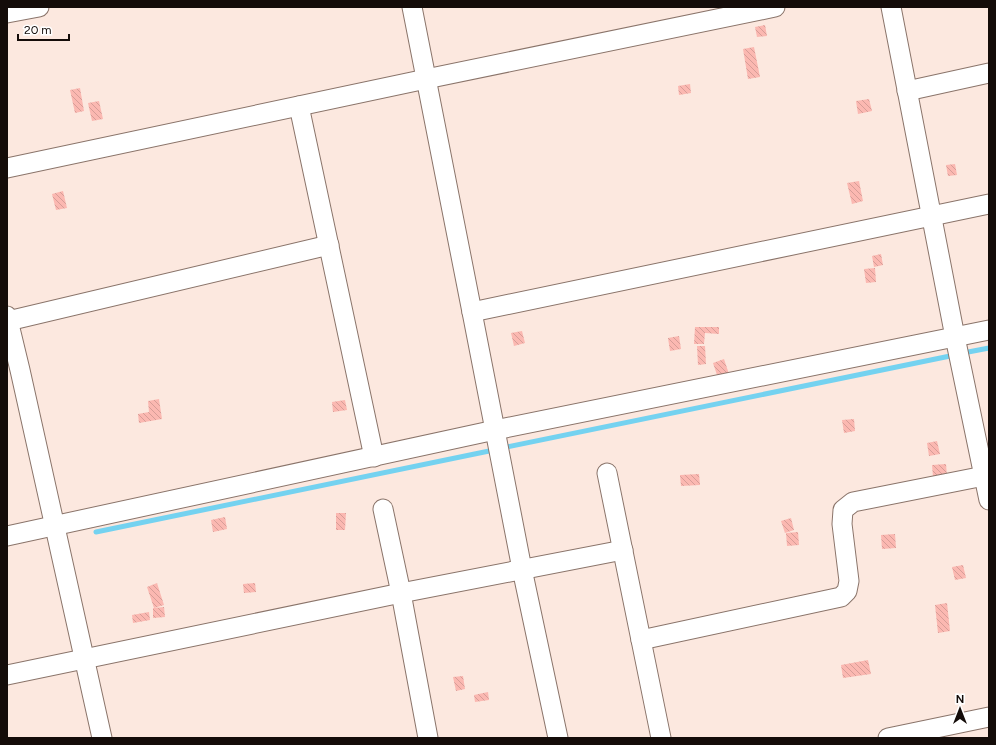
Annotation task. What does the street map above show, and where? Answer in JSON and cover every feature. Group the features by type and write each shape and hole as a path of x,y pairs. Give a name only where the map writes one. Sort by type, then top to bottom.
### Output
{"street":[{"path":"7,14 39,7"},
{"path":"412,7 522,569 558,738"},
{"path":"7,168 775,7"},
{"path":"891,7 955,337 989,500"},
{"path":"908,91 989,73"},
{"path":"298,106 374,457"},
{"path":"472,312 989,204"},
{"path":"102,738 8,318 329,245"},
{"path":"7,536 495,430 989,330"},
{"path":"607,473 661,738"},
{"path":"641,640 841,597 847,591 849,581 842,524 843,510 853,502 984,476"},
{"path":"383,509 401,593 428,738"},
{"path":"7,675 401,593 623,550"},
{"path":"888,738 989,716"}],"building":[{"path":"765,25 767,36 757,37 755,27"},
{"path":"754,47 760,77 748,79 743,49"},
{"path":"690,84 691,93 679,95 678,86"},
{"path":"80,88 84,111 75,113 70,90"},
{"path":"869,99 872,111 858,114 856,101"},
{"path":"99,101 103,119 92,121 88,103"},
{"path":"955,164 957,175 948,176 946,165"},
{"path":"859,181 863,201 852,204 847,183"},
{"path":"63,191 67,208 56,210 52,194"},
{"path":"881,254 883,265 874,267 872,256"},
{"path":"875,268 876,282 866,283 864,269"},
{"path":"695,327 719,327 719,334 705,333 704,344 694,344"},
{"path":"522,331 525,343 514,346 511,333"},
{"path":"679,336 681,349 670,351 668,338"},
{"path":"697,346 705,346 706,364 698,365"},
{"path":"724,359 729,374 718,378 713,363"},
{"path":"159,399 162,419 139,423 138,414 149,412 148,401"},
{"path":"345,400 347,410 333,412 332,402"},
{"path":"854,419 855,431 844,433 842,420"},
{"path":"937,441 940,454 929,456 927,443"},
{"path":"946,464 947,476 933,477 932,465"},
{"path":"699,474 700,485 681,486 680,475"},
{"path":"336,513 346,513 345,530 336,530"},
{"path":"225,517 227,529 213,532 211,520"},
{"path":"791,518 794,530 785,533 781,521"},
{"path":"798,532 799,545 787,546 786,533"},
{"path":"895,534 896,548 882,549 881,535"},
{"path":"963,565 966,578 955,580 952,567"},
{"path":"157,583 164,605 154,608 147,587"},
{"path":"255,583 256,592 244,593 243,584"},
{"path":"947,603 950,631 938,633 935,605"},
{"path":"164,607 165,617 153,618 153,608"},
{"path":"149,612 150,620 133,623 132,615"},
{"path":"868,660 871,674 843,678 841,665"},
{"path":"463,676 465,689 456,691 453,677"},
{"path":"488,692 489,700 475,702 474,695"}],"waterway":[{"path":"963,353 989,348"},
{"path":"502,448 955,355"},
{"path":"96,532 494,450"}]}
